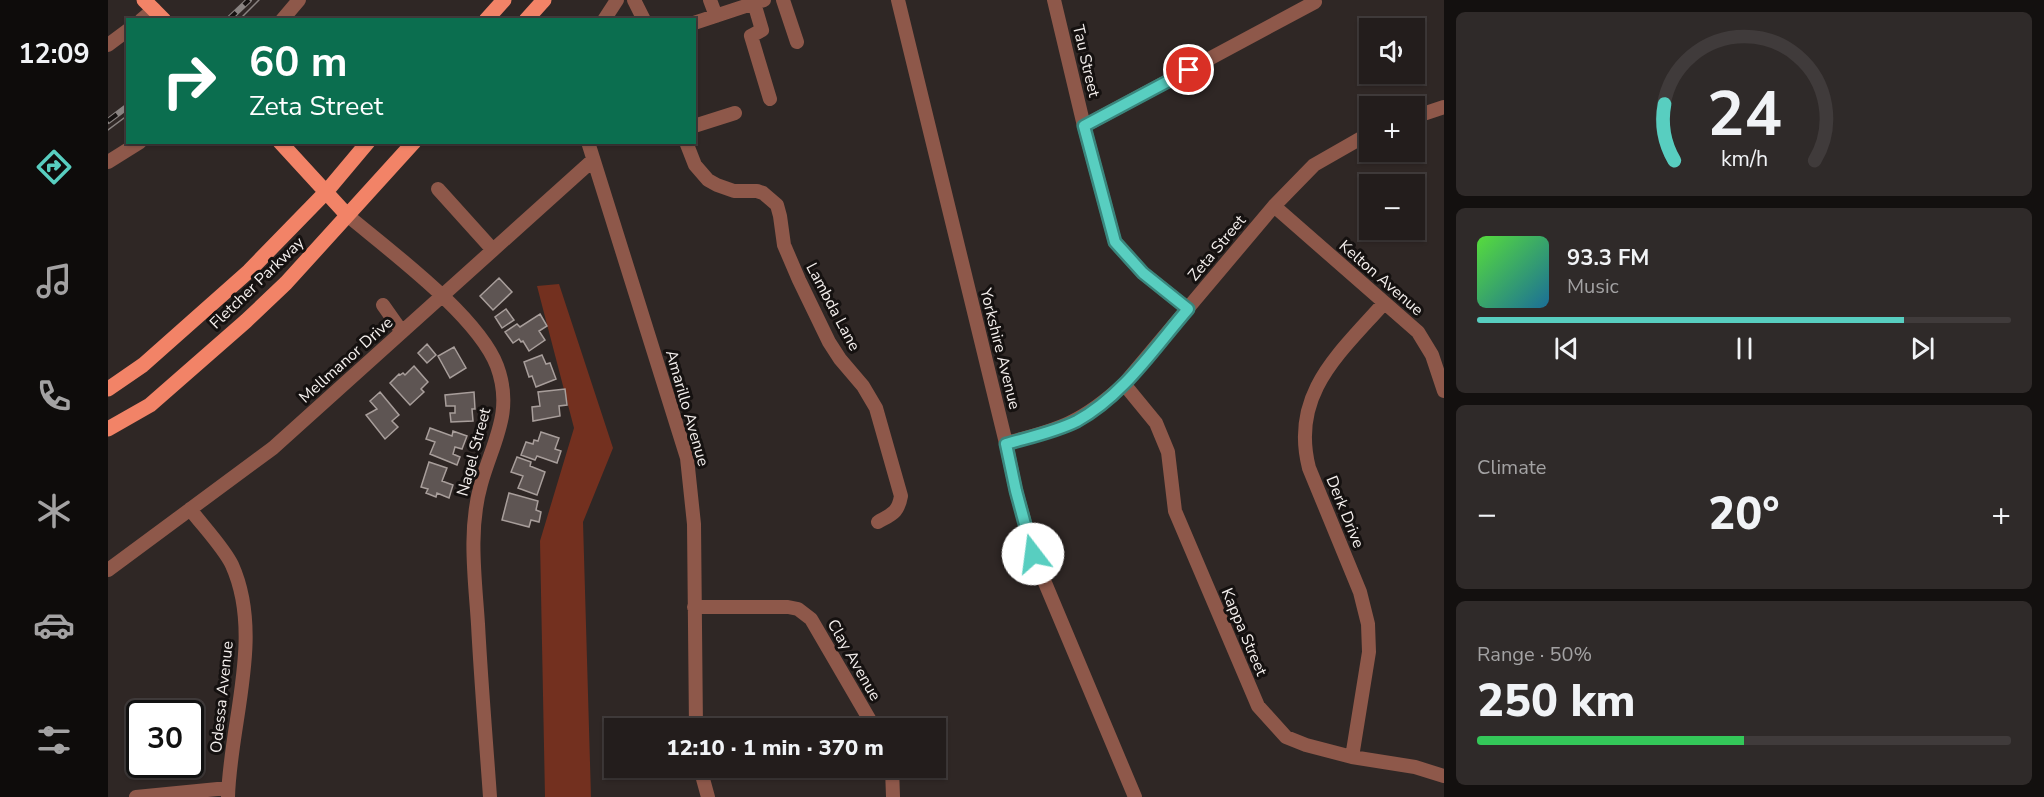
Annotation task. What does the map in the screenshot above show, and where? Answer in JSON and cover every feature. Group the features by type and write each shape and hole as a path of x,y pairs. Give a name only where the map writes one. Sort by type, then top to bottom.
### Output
{"main road":[{"path":"488,18 504,0"},
{"path":"528,18 544,0"},
{"path":"282,144 347,215"},
{"name":"Fletcher Parkway","path":"108,389 143,365 249,271 326,192 366,144"},
{"name":"Fletcher Parkway","path":"108,429 150,405 246,321 286,283 412,144"}],"street":[{"path":"284,18 299,0"},
{"path":"605,18 617,0"},
{"path":"634,0 643,18"},
{"path":"710,0 716,16"},
{"path":"783,0 796,42"},
{"name":"Yorkshire Avenue","path":"898,0 1016,491 1035,559 1135,797"},
{"name":"Tau Street","path":"1054,0 1115,242 1143,273 1188,309"},
{"path":"1084,126 1315,1"},
{"path":"696,22 759,2 762,30 751,36 770,99"},
{"path":"108,45 126,32"},
{"path":"1425,113 1444,107"},
{"path":"696,125 735,113"},
{"name":"Zeta Street","path":"1006,444 1049,433 1077,420 1101,405 1124,384 1274,206 1314,165 1359,139"},
{"path":"108,162 137,144"},
{"name":"Amarillo Avenue","path":"589,144 687,458 694,515 696,718"},
{"name":"Lambda Lane","path":"687,144 694,165 708,180 734,191 763,193 777,205 784,245 804,291 829,342 863,386 876,408 901,496 899,507 895,512 878,522"},
{"name":"Mellmanor Drive","path":"108,570 273,448 593,160"},
{"path":"438,189 493,250"},
{"name":"Kelton Avenue","path":"1274,206 1418,332 1432,355 1444,390"},
{"name":"Nagel Street","path":"347,215 442,296 483,340 501,377 503,390 501,429 481,484 473,539 489,797"},
{"name":"Derk Drive","path":"1352,757 1369,652 1368,624 1360,592 1309,468 1304,429 1308,405 1318,382 1331,363 1383,303"},
{"path":"383,305 402,332"},
{"name":"Kappa Street","path":"1124,384 1156,423 1168,452 1175,511 1255,702 1286,737 1306,745 1352,757 1414,767 1444,776"},
{"name":"Odessa Avenue","path":"190,509 231,563 243,596 246,644 228,792"},
{"name":"Clay Avenue","path":"694,607 788,607 798,609 811,619 869,718"},
{"path":"703,778 708,797"},
{"path":"892,778 893,797"},
{"path":"136,797 228,792"}],"shaded area":[{"path":"559,284 613,448 583,522 591,797 545,797 540,541 574,428 537,286"}],"building":[{"path":"499,278 512,292 493,310 480,296"},
{"path":"506,309 514,320 502,328 495,317"},
{"path":"540,314 547,326 539,331 545,340 529,351 519,339 513,343 505,332 517,324 520,327"},
{"path":"427,344 436,355 427,363 418,353"},
{"path":"454,347 466,368 450,378 438,356"},
{"path":"542,355 546,364 550,363 556,379 536,387 532,376 529,377 524,362"},
{"path":"414,366 428,382 421,389 424,392 410,405 390,383 399,374 405,375"},
{"path":"565,389 567,405 559,406 560,416 533,421 532,407 540,406 538,392"},
{"path":"380,392 399,415 392,421 398,427 385,439 366,415 377,409 370,401"},
{"path":"474,392 473,421 451,422 450,413 455,413 455,406 446,406 445,395"},
{"path":"430,428 452,436 453,431 467,436 462,449 455,447 453,454 460,457 457,465 430,454 435,442 426,439"},
{"path":"541,432 559,438 555,449 561,451 557,463 537,456 535,460 521,455 526,442 533,444 534,440 538,441"},
{"path":"517,457 531,462 530,466 545,472 537,495 518,488 523,476 511,472"},
{"path":"429,462 447,468 442,481 453,485 449,498 437,493 436,497 426,493 428,489 421,487"},
{"path":"509,493 538,501 536,510 541,512 539,522 531,520 529,527 502,520"}],"tram line":[{"path":"241,18 259,0"},
{"path":"108,130 126,116"}],"railway":[{"path":"230,18 249,0"},
{"path":"108,121 126,108"}],"route":[{"path":"1033,554 1006,444 1049,433 1077,420 1101,405 1124,384 1188,309 1143,273 1115,242 1084,126 1189,70"}]}
